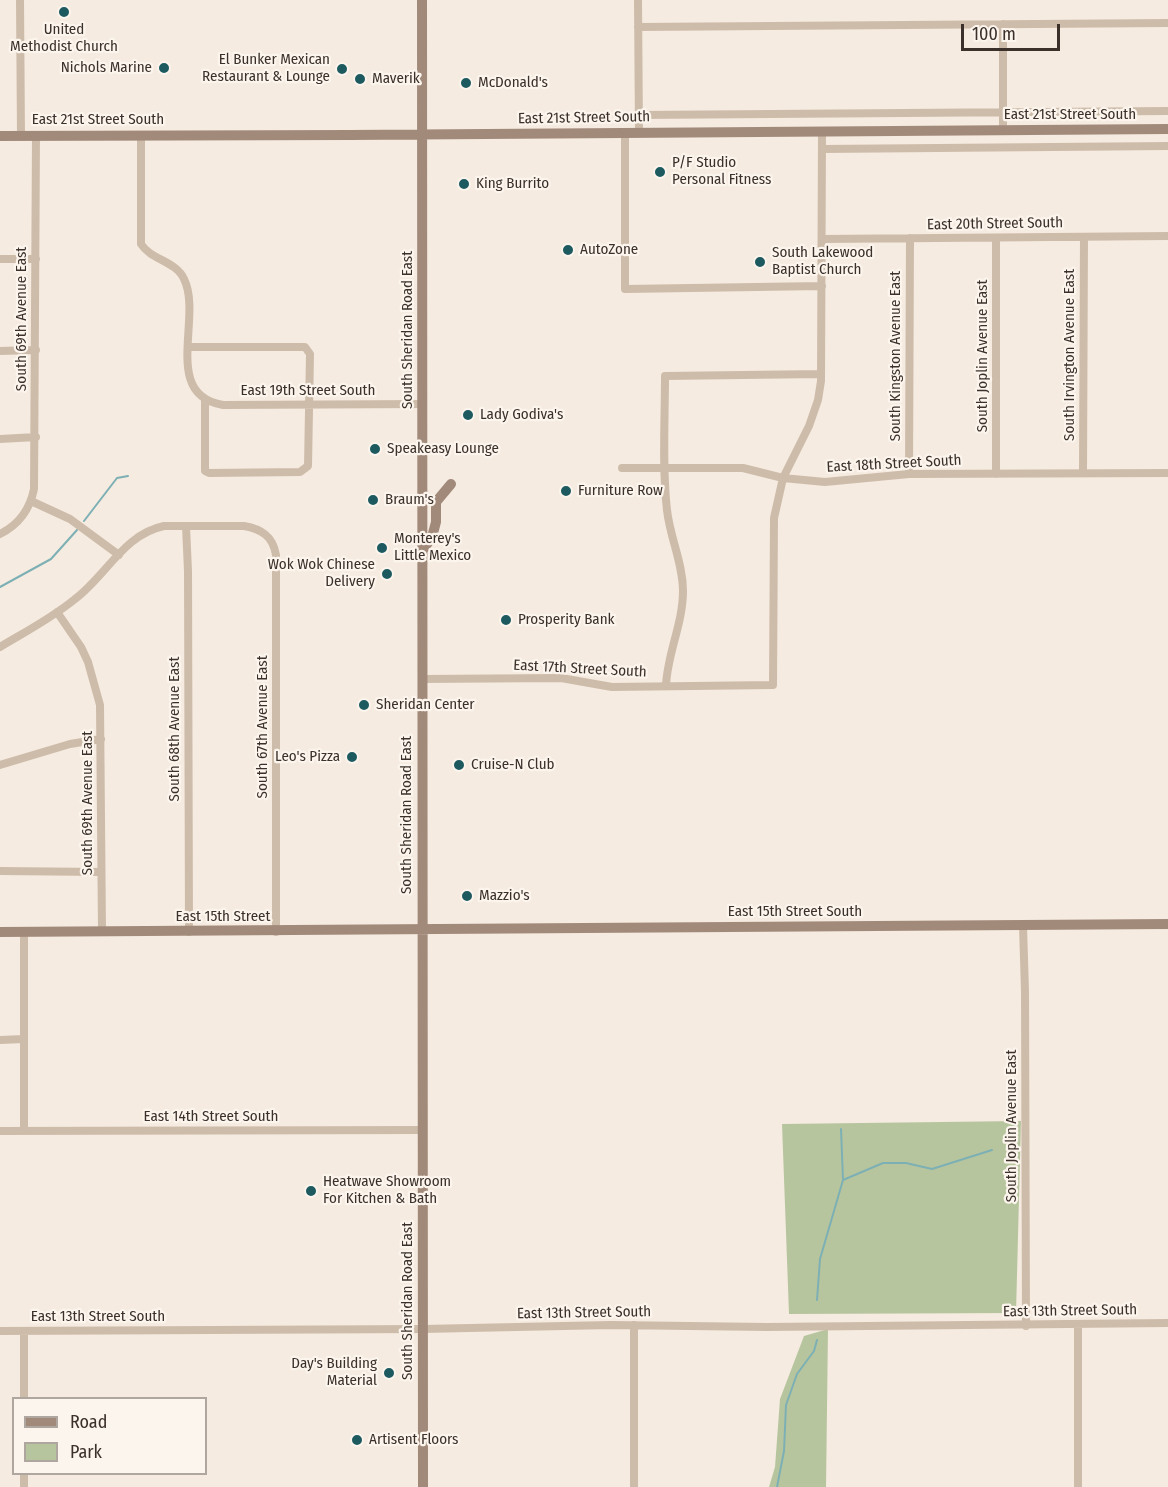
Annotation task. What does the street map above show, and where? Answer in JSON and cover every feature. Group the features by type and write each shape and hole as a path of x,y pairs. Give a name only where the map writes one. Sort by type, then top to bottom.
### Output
{"main road":[{"name":"South Sheridan Road East","path":"422,0 423,1487"},
{"name":"East 21st Street South","path":"0,135 1168,129"},
{"path":"423,550 432,537 436,522 436,502 451,484"},
{"name":"East 15th Street South","path":"423,930 1168,924"},
{"name":"East 15th Street","path":"24,932 423,930"},
{"path":"0,932 24,932"}],"street":[{"path":"20,0 21,136"},
{"path":"638,0 639,133"},
{"path":"638,27 1168,23"},
{"path":"1003,24 1004,130"},
{"name":"East 21st Street South","path":"639,115 1168,111"},
{"path":"783,478 809,426 818,400 821,374 822,132"},
{"path":"625,133 625,289 822,286"},
{"path":"141,135 141,244 145,250 173,267 183,277 189,296 189,347 189,377 197,393 205,400 204,468 208,472 300,472 305,470 308,466 310,354 305,347 189,347"},
{"name":"South 69th Avenue East","path":"31,501 35,479 36,437 36,136"},
{"path":"822,149 1168,147"},
{"name":"East 20th Street South","path":"822,238 1168,236"},
{"name":"South Irvington Avenue East","path":"1083,473 1084,237"},
{"name":"South Kingston Avenue East","path":"909,238 909,474"},
{"name":"South Joplin Avenue East","path":"996,238 996,474"},
{"path":"0,259 36,259"},
{"path":"0,351 36,350"},
{"path":"666,686 666,668 681,614 683,595 681,573 667,510 665,376 821,374"},
{"name":"East 19th Street South","path":"205,400 223,405 423,404"},
{"path":"0,439 36,437"},
{"name":"East 18th Street South","path":"622,468 742,468 783,478 825,482 909,474 1168,472"},
{"name":"East 17th Street South","path":"422,679 561,678 612,687 773,685 772,534 783,478"},
{"path":"0,534 19,520 31,501 70,519 119,555"},
{"path":"0,647 57,612 95,582 129,543 151,529 164,526 186,526"},
{"name":"South 67th Avenue East","path":"186,526 244,526 258,529 270,538 276,555 276,932"},
{"name":"South 68th Avenue East","path":"186,526 189,932"},
{"name":"South 69th Avenue East","path":"57,612 81,647 93,675 100,705 102,932"},
{"path":"0,765 70,744 101,739"},
{"path":"0,871 101,872"},
{"name":"South Joplin Avenue East","path":"1023,926 1026,1326"},
{"path":"24,932 24,1131"},
{"path":"0,1040 24,1039"},
{"name":"East 14th Street South","path":"0,1131 423,1130"},
{"name":"East 13th Street South","path":"0,1330 423,1329 634,1325 1026,1326 1168,1323"},
{"path":"634,1325 634,1487"},
{"path":"1077,1325 1078,1487"},
{"path":"24,1330 24,1397"}],"green space":[{"path":"1021,1121 1016,1313 789,1314 782,1124"},
{"path":"828,1329 826,1487 769,1487 775,1467 780,1399 804,1336"}],"waterway":[{"path":"84,521 117,478 128,476"},
{"path":"0,587 51,559 77,530"},
{"path":"817,1300 820,1259 843,1180 841,1129"},
{"path":"843,1180 883,1163 906,1163 932,1169 992,1150"},
{"path":"777,1487 784,1451 786,1405 797,1374 814,1351 817,1340"}],"place":[{"name":"United Methodist Church","path":"64,12"},
{"name":"Nichols Marine","path":"164,68"},
{"name":"El Bunker Mexican Restaurant & Lounge","path":"342,69"},
{"name":"Maverik","path":"360,79"},
{"name":"McDonald's","path":"466,83"},
{"name":"P/F Studio Personal Fitness","path":"660,172"},
{"name":"King Burrito","path":"464,184"},
{"name":"AutoZone","path":"568,250"},
{"name":"South Lakewood Baptist Church","path":"760,262"},
{"name":"Lady Godiva's","path":"468,415"},
{"name":"Speakeasy Lounge","path":"375,449"},
{"name":"Furniture Row","path":"566,491"},
{"name":"Braum's","path":"373,500"},
{"name":"Monterey's Little Mexico","path":"382,548"},
{"name":"Wok Wok Chinese Delivery","path":"387,574"},
{"name":"Prosperity Bank","path":"506,620"},
{"name":"Sheridan Center","path":"364,705"},
{"name":"Leo's Pizza","path":"352,757"},
{"name":"Cruise-N Club","path":"459,765"},
{"name":"Mazzio's","path":"467,896"},
{"name":"Heatwave Showroom For Kitchen & Bath","path":"311,1191"},
{"name":"Day's Building Material","path":"389,1373"},
{"name":"Artisent Floors","path":"357,1440"}]}
